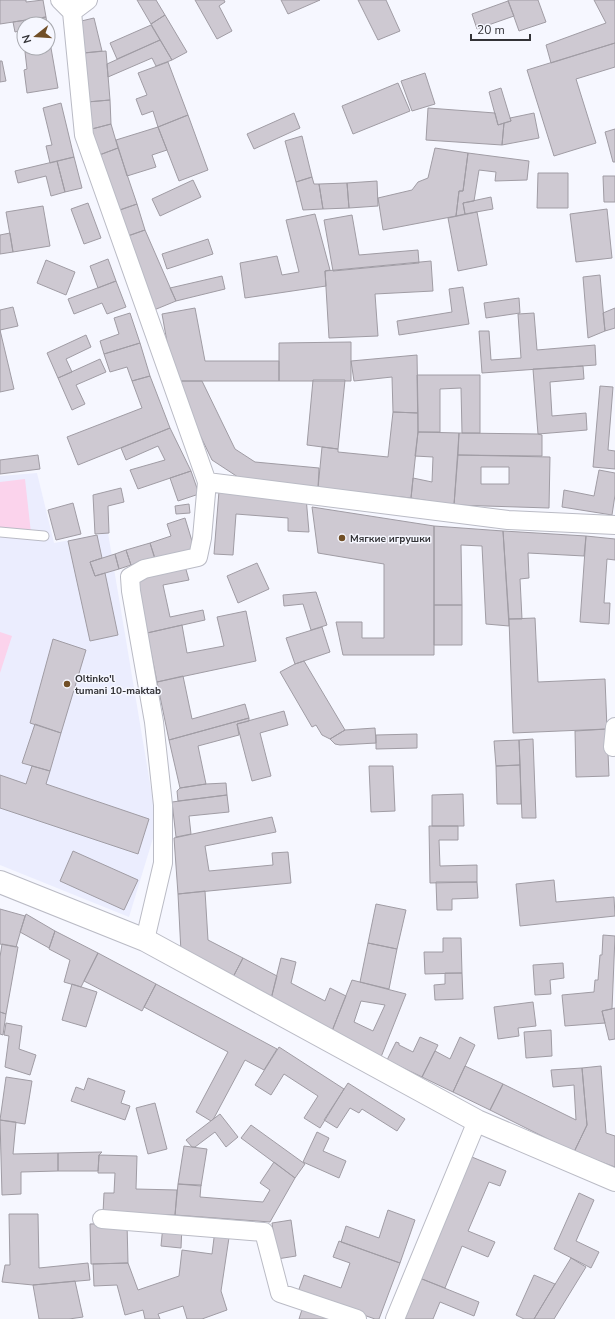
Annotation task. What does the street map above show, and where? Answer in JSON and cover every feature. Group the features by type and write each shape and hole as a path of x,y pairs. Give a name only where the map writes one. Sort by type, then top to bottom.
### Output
{"street":[{"path":"88,0 66,6 84,135 207,482 202,538 198,557 144,570 130,577 131,591 154,722 163,804 163,863 145,940"},
{"path":"207,482 508,520 615,525"},
{"path":"613,747 615,727"},
{"path":"0,882 145,940 477,1121 615,1180"},
{"path":"395,1319 477,1121"},
{"path":"102,1219 264,1232 280,1293 356,1319"}],"lane":[{"path":"0,532 44,536"}],"shaded area":[{"name":"Oltinko'l tumani 10-maktab","path":"37,473 54,543 108,533 157,825 129,917 0,865 0,476"},
{"path":"25,479 31,533 0,536 0,482"},
{"path":"0,632 12,636 0,673"}],"building":[{"path":"0,0 26,0 26,2 43,0 46,16 16,16 16,22 0,24"},
{"path":"137,0 156,0 165,15 151,24"},
{"path":"195,0 224,0 225,2 219,6 232,31 217,39"},
{"path":"281,0 320,0 288,14"},
{"path":"358,0 386,0 400,31 378,40"},
{"path":"508,0 538,0 546,22 519,31"},
{"path":"594,0 615,0 615,43 551,63 546,45 606,23"},
{"path":"508,1 514,16 477,29 472,14"},
{"path":"165,15 187,52 172,60 151,24"},
{"path":"94,18 102,51 85,53 77,22"},
{"path":"13,22 16,22 16,32 15,32"},
{"path":"151,25 160,40 117,59 110,43"},
{"path":"160,40 172,60 156,66 152,58 108,77 107,64"},
{"path":"615,43 615,67 576,79 596,143 554,156 527,70"},
{"path":"106,51 110,100 87,102 82,53"},
{"path":"25,56 52,56 58,88 27,93 24,70 27,69"},
{"path":"0,61 2,61 6,81 0,82"},
{"path":"168,62 188,115 158,127 153,111 142,115 136,99 147,95 138,73"},
{"path":"425,73 435,104 412,111 401,81"},
{"path":"398,83 410,111 353,134 342,106"},
{"path":"501,88 511,121 498,125 489,92"},
{"path":"110,100 111,124 88,130 87,102"},
{"path":"61,103 74,157 50,163 46,146 52,145 43,108"},
{"path":"428,108 495,113 498,125 504,123 502,145 426,140"},
{"path":"294,113 300,128 254,149 247,134"},
{"path":"534,113 539,138 502,145 504,123 511,121 510,118"},
{"path":"188,115 208,170 179,181 158,127"},
{"path":"111,124 118,148 94,157 88,130"},
{"path":"158,127 167,150 152,155 156,167 127,176 116,140"},
{"path":"615,129 615,162 613,162 605,132"},
{"path":"302,136 312,177 296,182 285,141"},
{"path":"118,148 137,204 114,212 94,157"},
{"path":"435,148 468,153 463,191 459,191 456,216 383,230 378,198 412,190 418,182 428,178"},
{"path":"468,153 529,161 527,180 495,181 496,172 479,170 474,201 463,203 465,214 456,216 459,191 463,191"},
{"path":"74,157 82,188 65,192 57,161"},
{"path":"57,161 65,192 51,196 46,176 18,183 15,171"},
{"path":"538,173 568,173 568,208 537,208"},
{"path":"603,176 615,176 615,202 604,202"},
{"path":"312,177 314,184 319,184 323,209 303,210 296,182"},
{"path":"193,180 201,197 160,216 152,199"},
{"path":"377,181 378,206 349,208 347,183"},
{"path":"347,183 349,208 323,209 319,184"},
{"path":"491,197 493,209 465,214 463,203"},
{"path":"88,203 101,238 84,244 71,209"},
{"path":"137,204 145,230 122,238 114,212"},
{"path":"43,206 50,246 13,252 6,212"},
{"path":"607,209 612,258 576,262 570,214"},
{"path":"477,212 487,265 458,271 448,218"},
{"path":"315,214 330,270 325,271 326,286 245,298 240,263 277,256 282,275 299,272 286,220"},
{"path":"352,215 359,255 418,250 419,263 333,271 324,220"},
{"path":"145,230 176,301 154,310 122,238"},
{"path":"10,233 13,252 0,254 0,235"},
{"path":"208,239 213,254 167,269 162,254"},
{"path":"108,259 116,281 98,288 90,266"},
{"path":"46,260 75,272 66,295 37,283"},
{"path":"431,261 433,291 375,294 378,336 329,338 325,271"},
{"path":"600,275 605,331 588,338 583,277"},
{"path":"222,276 225,289 176,301 170,288"},
{"path":"116,281 126,307 107,314 102,303 74,314 68,299"},
{"path":"463,287 469,324 399,335 397,321 452,312 449,289"},
{"path":"519,298 520,313 486,318 484,303"},
{"path":"13,307 18,326 0,330 0,310"},
{"path":"195,308 205,361 279,361 279,381 174,381 162,314"},
{"path":"615,308 615,328 605,331 603,313"},
{"path":"130,313 140,343 104,354 100,341 119,334 114,318"},
{"path":"534,313 537,350 595,345 596,365 482,373 479,331 489,331 491,360 521,358 518,314"},
{"path":"0,330 14,389 0,392"},
{"path":"86,335 91,347 66,359 72,372 58,378 47,353"},
{"path":"351,342 351,381 279,381 279,343"},
{"path":"140,343 150,376 132,381 127,367 110,372 104,354"},
{"path":"417,355 418,413 393,412 392,377 354,381 351,361"},
{"path":"100,359 106,372 76,385 85,404 72,410 58,378"},
{"path":"583,366 584,379 550,382 552,416 586,413 587,430 538,434 533,369"},
{"path":"417,375 480,375 480,433 462,433 461,388 440,389 440,432 418,432"},
{"path":"150,376 170,428 78,465 67,437 142,408 132,381"},
{"path":"313,380 345,380 338,449 307,445"},
{"path":"174,381 202,381 235,449 255,462 319,468 318,488 244,481 212,460"},
{"path":"600,386 613,387 608,450 615,451 615,469 593,467"},
{"path":"393,412 418,413 418,432 411,498 318,488 322,447 338,449 338,452 388,457"},
{"path":"170,428 191,471 138,489 130,470 165,460 158,446 126,460 121,448"},
{"path":"418,432 459,433 454,505 411,498 413,478 432,482 433,457 415,456"},
{"path":"459,433 542,435 542,456 458,455"},
{"path":"38,455 40,469 0,474 0,460"},
{"path":"458,455 550,457 549,508 454,505","holes":["481,467 509,467 509,484 481,484"]},
{"path":"599,470 615,473 615,495 612,515 562,507 564,490 594,496"},
{"path":"191,471 199,494 178,501 170,478"},
{"path":"121,488 124,502 108,506 109,533 95,534 93,495"},
{"path":"219,491 306,497 309,532 288,531 288,518 236,514 233,555 214,554"},
{"path":"73,503 81,534 56,540 48,510"},
{"path":"189,504 190,513 176,514 175,506"},
{"path":"312,507 434,526 434,655 343,655 336,622 362,622 362,638 384,638 384,564 318,553"},
{"path":"185,518 195,551 156,563 150,543 171,536 167,524"},
{"path":"434,526 503,531 509,626 486,624 482,546 461,545 462,605 434,605"},
{"path":"503,531 586,536 584,556 528,553 529,578 520,579 522,619 509,619"},
{"path":"97,535 102,558 90,562 95,576 105,573 118,635 90,641 68,541"},
{"path":"586,536 615,539 615,560 607,559 604,603 610,603 609,624 580,622"},
{"path":"150,543 155,558 131,565 126,550"},
{"path":"126,550 131,565 119,569 115,554"},
{"path":"115,554 119,569 95,576 90,562"},
{"path":"257,563 269,589 238,603 227,576"},
{"path":"185,566 189,580 163,585 170,617 203,610 205,620 147,633 135,576"},
{"path":"316,592 327,625 311,630 303,604 284,606 283,595"},
{"path":"434,605 462,605 462,645 434,645"},
{"path":"246,611 256,661 157,682 147,633 182,625 187,653 224,646 217,617"},
{"path":"535,618 538,682 605,679 607,729 513,733 509,619"},
{"path":"322,627 330,652 295,664 286,638"},
{"path":"53,639 86,650 61,733 30,723"},
{"path":"304,661 345,730 330,739 322,735 316,725 312,727 280,672"},
{"path":"183,676 192,719 245,704 249,718 169,740 157,682"},
{"path":"284,711 288,725 260,733 271,776 252,781 237,724"},
{"path":"249,718 249,721 237,724 239,735 198,746 206,784 180,788 169,740"},
{"path":"35,724 61,733 50,771 22,763"},
{"path":"375,728 376,743 340,745 335,744 330,739 345,730"},
{"path":"607,729 609,776 576,777 575,731"},
{"path":"417,734 417,748 376,749 376,735"},
{"path":"533,739 536,818 522,818 519,740"},
{"path":"519,740 520,765 496,766 494,741"},
{"path":"520,765 521,804 497,804 496,766"},
{"path":"32,766 50,771 46,784 149,819 138,854 0,808 0,775 26,784"},
{"path":"369,766 393,766 395,811 371,812"},
{"path":"226,783 227,795 178,801 177,791 180,788"},
{"path":"463,794 464,826 432,826 432,795"},
{"path":"227,795 229,812 189,816 191,834 176,837 172,802"},
{"path":"272,817 276,832 205,846 209,871 273,865 272,853 288,852 291,883 178,894 174,838"},
{"path":"429,826 458,826 458,840 439,840 440,866 477,865 477,882 430,883"},
{"path":"73,851 138,880 124,910 60,881"},
{"path":"554,880 556,902 614,897 615,916 520,926 516,884"},
{"path":"436,882 477,882 478,898 452,899 452,910 437,910"},
{"path":"205,891 208,940 243,958 232,979 181,952 178,894"},
{"path":"376,904 406,910 397,949 368,943"},
{"path":"0,909 25,916 16,947 0,944"},
{"path":"26,914 55,931 49,948 20,932"},
{"path":"55,931 98,953 81,987 64,982 70,960 49,949"},
{"path":"603,935 615,936 612,1009 602,1011 605,1023 565,1026 562,995 594,992 595,980 598,980 600,955 602,955"},
{"path":"443,938 461,938 462,973 425,974 424,952 443,952"},
{"path":"368,943 397,949 389,989 360,982"},
{"path":"2,944 18,947 6,1014 0,1012 0,957"},
{"path":"98,953 156,984 142,1011 84,981"},
{"path":"243,958 277,976 271,999 232,979"},
{"path":"281,958 296,962 291,983 325,1001 330,988 346,996 332,1031 271,999"},
{"path":"563,963 564,978 550,980 551,994 535,995 533,965"},
{"path":"445,973 462,973 463,999 435,1000 434,985 445,984"},
{"path":"352,980 406,994 381,1057 332,1031","holes":["361,1001 385,1005 373,1031 354,1022"]},
{"path":"72,984 97,992 86,1027 62,1020"},
{"path":"156,984 277,1049 264,1070 245,1060 211,1121 196,1112 228,1052 144,1007"},
{"path":"533,1002 536,1026 518,1028 519,1036 498,1039 494,1007"},
{"path":"615,1008 615,1039 609,1040 602,1011"},
{"path":"0,1012 6,1014 3,1035 0,1034"},
{"path":"6,1023 22,1026 19,1049 36,1055 30,1075 5,1067 9,1036 4,1035"},
{"path":"551,1030 552,1056 526,1058 524,1032"},
{"path":"420,1037 438,1045 422,1077 387,1060 396,1042 413,1052"},
{"path":"460,1037 475,1045 453,1092 422,1077 435,1051 450,1059"},
{"path":"279,1047 344,1089 320,1128 304,1118 318,1096 284,1074 271,1095 255,1085"},
{"path":"465,1066 503,1084 490,1110 453,1092"},
{"path":"601,1066 606,1133 615,1136 615,1167 574,1152 587,1125 582,1068"},
{"path":"582,1068 587,1125 574,1152 490,1110 503,1084 576,1120 574,1085 553,1087 551,1070"},
{"path":"6,1077 32,1081 25,1124 0,1120"},
{"path":"88,1078 125,1091 121,1103 130,1106 125,1120 71,1101 76,1087 84,1090"},
{"path":"348,1083 405,1119 397,1131 362,1109 359,1113 350,1108 337,1128 324,1120"},
{"path":"155,1103 167,1149 148,1154 136,1108"},
{"path":"220,1114 238,1137 226,1147 215,1132 195,1147 192,1147 186,1140"},
{"path":"0,1120 16,1122 13,1154 58,1153 58,1171 21,1172 21,1194 2,1195"},
{"path":"251,1125 305,1164 295,1178 241,1138"},
{"path":"317,1132 329,1138 323,1151 346,1161 339,1178 303,1162"},
{"path":"184,1146 207,1149 201,1186 178,1184"},
{"path":"102,1152 99,1155 98,1171 58,1171 58,1153"},
{"path":"99,1155 137,1156 136,1189 177,1190 175,1215 103,1213 104,1193 114,1193 115,1173 98,1173"},
{"path":"467,1155 506,1171 500,1186 489,1182 468,1231 495,1242 488,1257 462,1246 445,1288 417,1277"},
{"path":"274,1162 295,1178 270,1222 175,1215 178,1184 201,1185 200,1197 263,1202 270,1190 260,1183"},
{"path":"579,1193 594,1200 576,1241 599,1252 591,1268 554,1249"},
{"path":"388,1210 415,1220 400,1263 341,1242 346,1226 379,1238"},
{"path":"9,1214 38,1214 39,1268 88,1263 90,1280 33,1285 2,1282 5,1265 10,1265"},
{"path":"291,1220 296,1256 277,1259 272,1223"},
{"path":"127,1223 128,1263 91,1264 90,1224"},
{"path":"163,1225 182,1226 181,1248 161,1246"},
{"path":"215,1230 230,1231 221,1291 227,1310 202,1319 187,1319 183,1306 158,1314 160,1319 145,1319 143,1310 125,1315 117,1285 94,1286 93,1264 128,1263 138,1290 179,1276 182,1250 212,1254"},
{"path":"339,1241 400,1263 379,1319 375,1319 298,1292 304,1275 341,1288 350,1263 333,1257"},
{"path":"571,1258 586,1267 554,1319 534,1319"},
{"path":"534,1275 555,1284 534,1319 524,1319 516,1315"},
{"path":"417,1277 479,1302 474,1316 440,1302 433,1319 400,1319"},
{"path":"75,1281 83,1317 69,1319 39,1319 33,1285"},
{"path":"304,1303 342,1319 299,1319"}],"place":[{"name":"Мягкие игрушки","path":"342,538"},
{"name":"Oltinko'l tumani 10-maktab","path":"67,684"}]}
